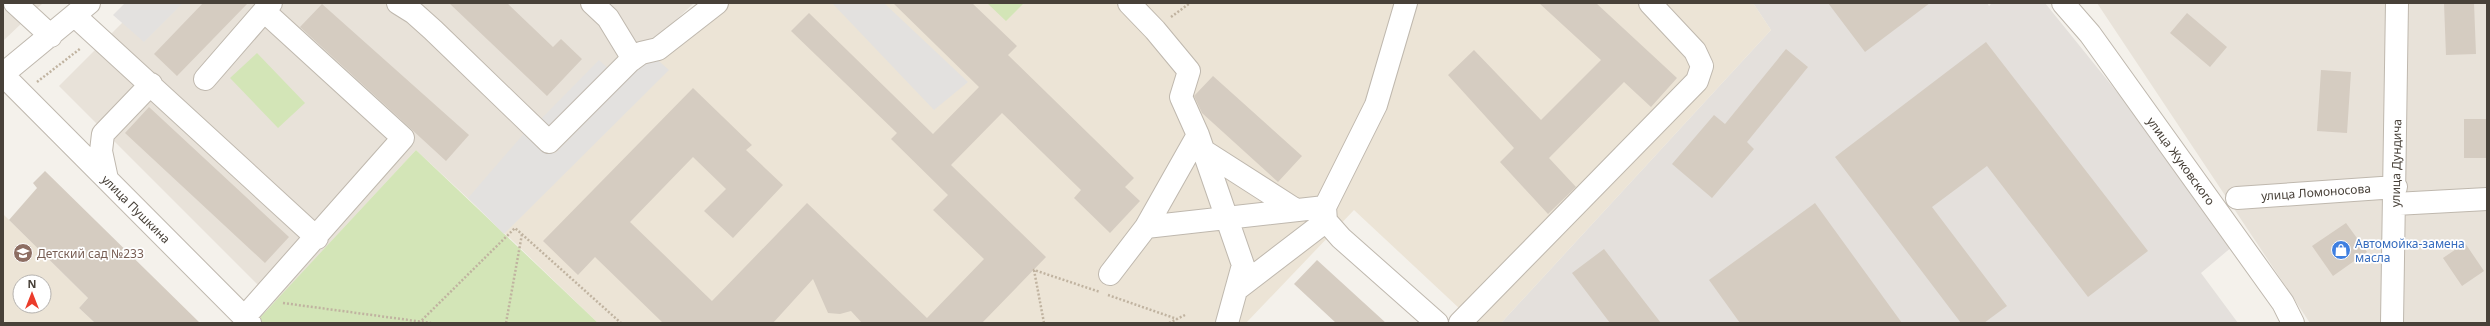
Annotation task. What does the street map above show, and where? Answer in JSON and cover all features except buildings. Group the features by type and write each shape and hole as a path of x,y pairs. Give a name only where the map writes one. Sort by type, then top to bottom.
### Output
{"street":[{"path":"15,3 51,36"},
{"path":"592,3 608,18 633,59"},
{"path":"400,4 433,30 549,142 633,59 641,53 658,49 717,3"},
{"path":"1129,3 1155,30 1189,71 1181,97 1201,143 1228,218 1243,266 1227,323"},
{"path":"1236,290 1325,214 1376,105 1406,3"},
{"path":"1460,323 1697,81 1702,66 1694,51 1650,3"},
{"name":"улица Жуковского","path":"2064,3 2090,34 2283,304 2293,323"},
{"name":"улица Дундича","path":"2392,323 2396,196 2397,3"},
{"path":"205,79 268,7 403,138 250,317"},
{"path":"3,74 82,9 150,84 316,238"},
{"name":"улица Пушкина","path":"3,74 107,179 250,317"},
{"path":"107,179 101,151 103,134 150,84"},
{"path":"1201,143 1296,210"},
{"path":"1110,274 1146,227 1201,143"},
{"name":"улица Ломоносова","path":"2237,198 2396,196 2487,198"},
{"path":"1146,227 1296,210 1325,214 1341,238 1437,323"}],"path":[{"path":"22,94 84,45"},
{"path":"420,322 515,228 620,323"},
{"path":"506,323 522,234"},
{"path":"1034,270 1044,323"},
{"path":"275,302 431,323"},
{"path":"1169,323 1185,315"}],"shaded area":[{"path":"3,3 43,3 3,41"},
{"path":"125,3 183,3 144,42 113,15"},
{"path":"142,3 694,3 641,53 488,217 416,150 275,302 59,86"},
{"path":"698,3 1753,3 1771,30 1501,323 1475,323 1354,210 1246,323 598,323 488,217"},
{"path":"832,3 884,3 968,82 934,110"},
{"path":"1753,3 1987,3 1989,6 1992,3 2045,3 2121,97 2233,246 2201,273 2238,323 1501,323 1771,30"},
{"path":"2097,3 2487,3 2487,323 2310,323"},
{"path":"652,55 669,70 504,234 468,198 527,130 555,153"},
{"path":"599,60 611,71 551,131 539,121"},
{"name":"Детский сад №233","path":"3,214 88,298 79,308 95,323 3,323"}],"green space":[{"path":"987,3 1024,3 1006,21"},
{"path":"257,53 305,103 278,128 230,78"},
{"path":"416,150 598,323 255,323"}],"place":[{"name":"Автомойка-замена масла","path":"2341,250"},
{"name":"Детский сад №233","path":"23,253"}]}
